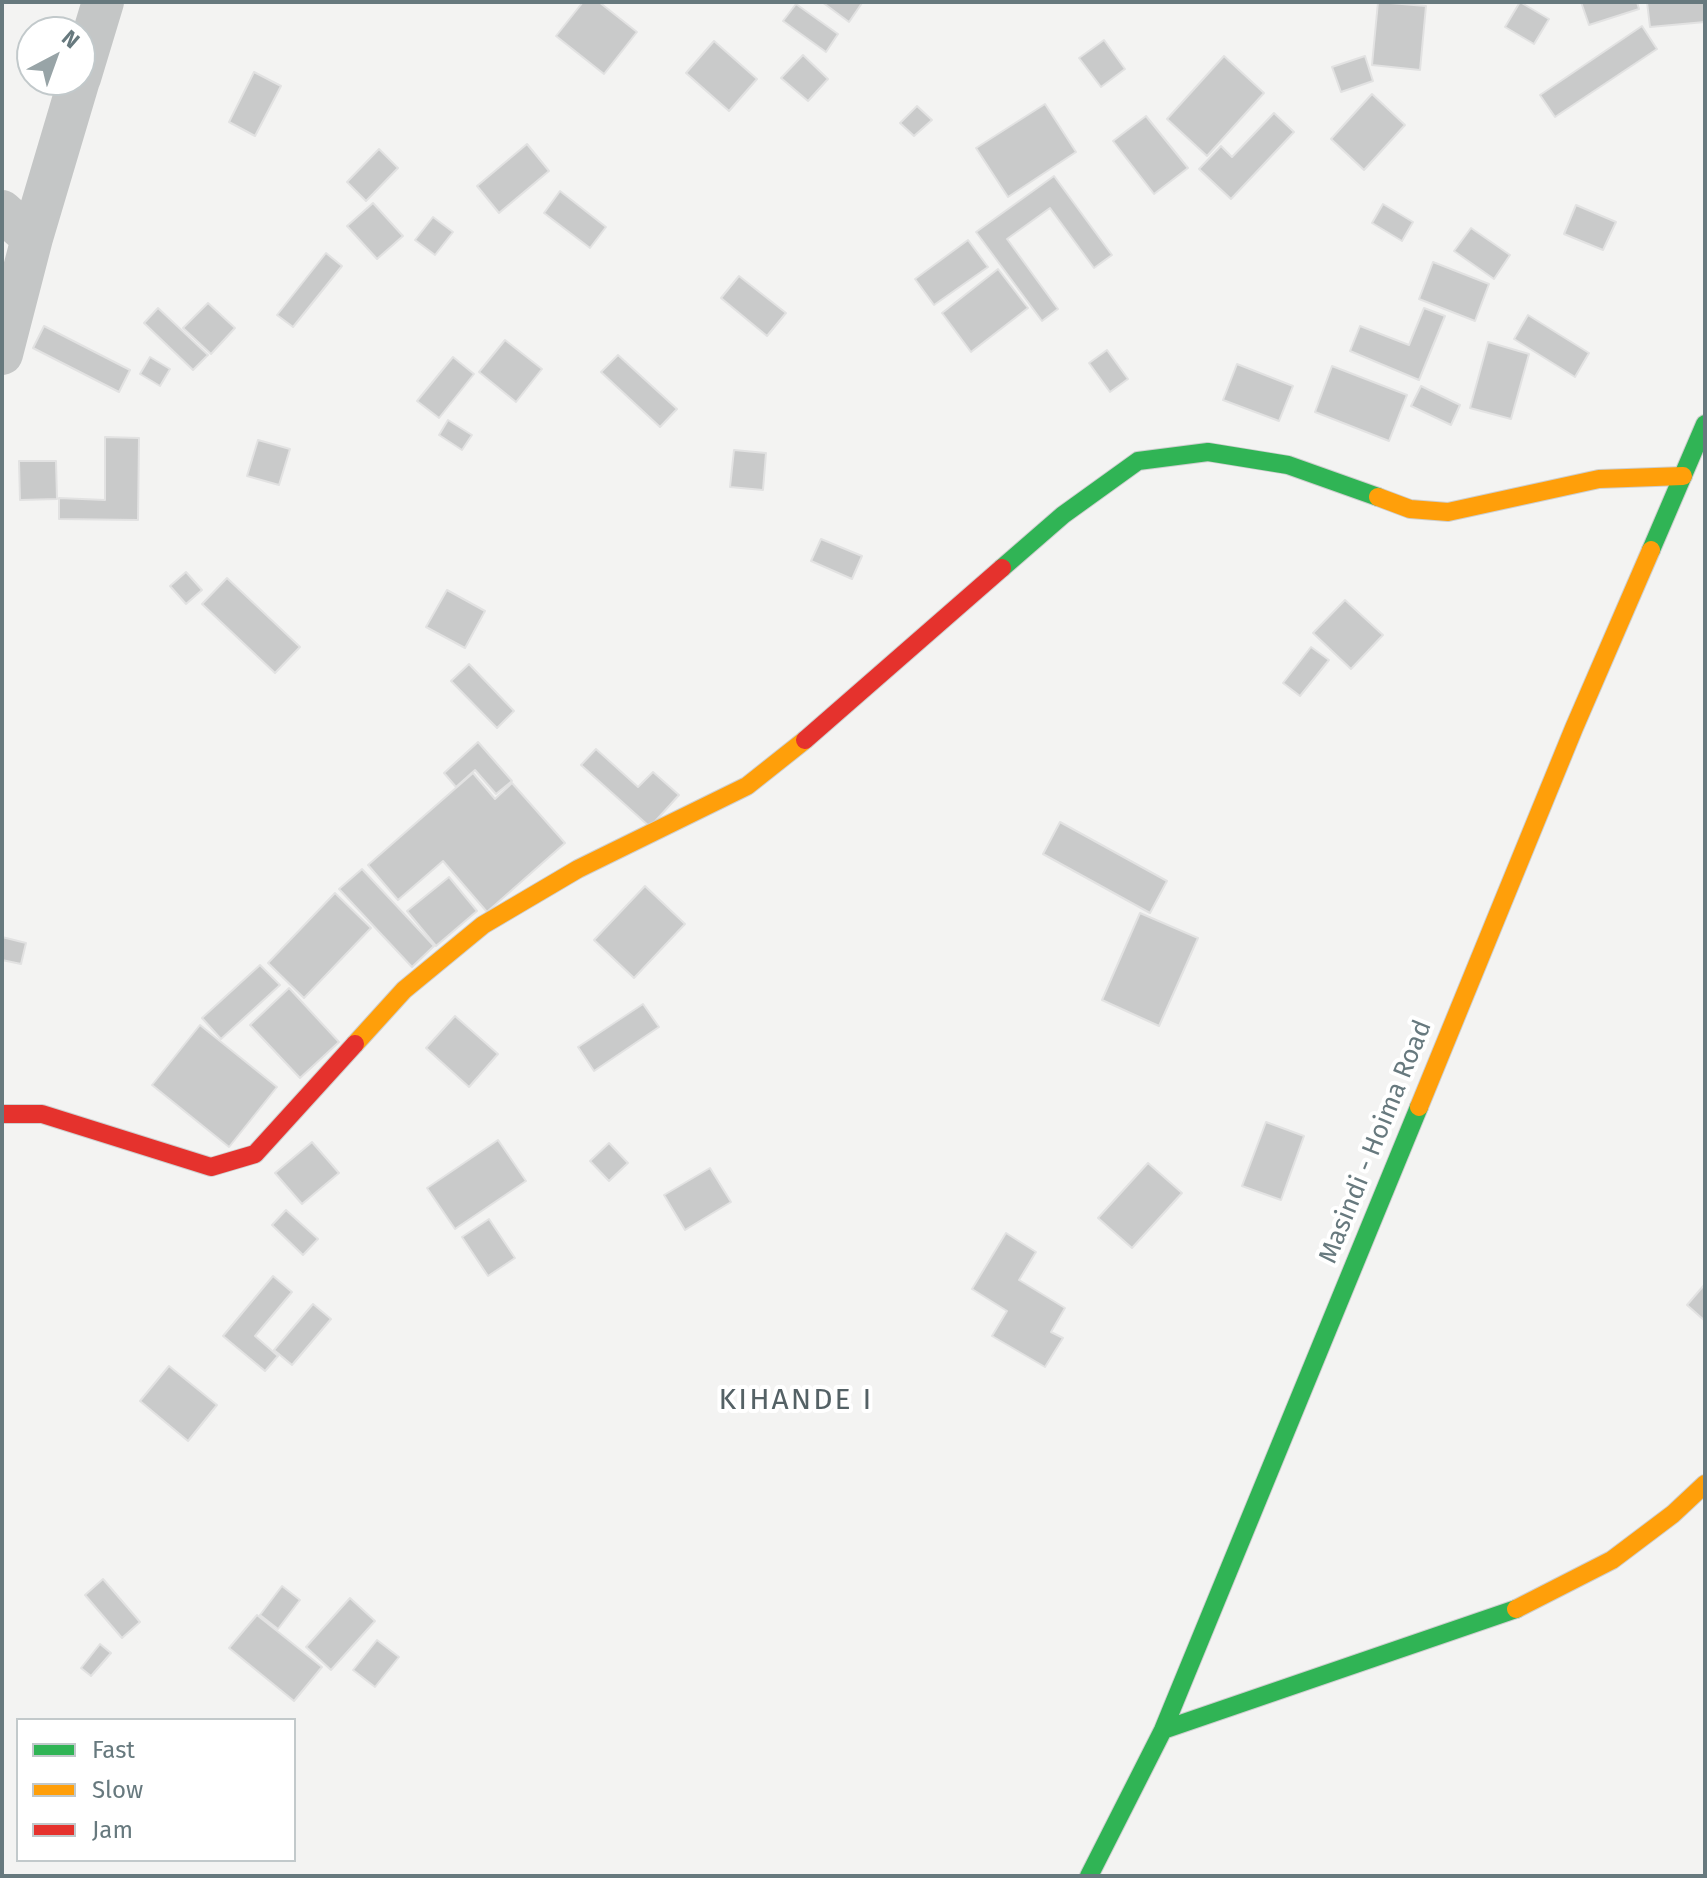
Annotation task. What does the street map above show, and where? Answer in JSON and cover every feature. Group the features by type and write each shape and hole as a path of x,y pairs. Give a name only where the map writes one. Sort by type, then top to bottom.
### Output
{"street":[{"path":"96,25 103,2"},
{"path":"2,354 17,224 73,96"},
{"name":"Masindi - Hoima Road","path":"1089,1876 1163,1730 1568,743 1705,424"},
{"path":"2,1114 42,1114 211,1167 255,1154 404,990 483,925 578,869 747,786 790,753 1063,515 1138,461 1208,452 1288,465 1410,509 1448,512 1599,479 1683,476"},
{"path":"1163,1730 1523,1607 1612,1560 1673,1514 1705,1484"}],"building":[{"path":"583,2 599,2 637,32 604,74 556,36"},
{"path":"822,2 861,2 862,3 849,22"},
{"path":"1378,2 1426,6 1420,70 1372,65"},
{"path":"1520,2 1549,19 1534,44 1505,27"},
{"path":"1581,2 1637,2 1639,9 1589,25"},
{"path":"1647,2 1705,2 1705,22 1650,27"},
{"path":"796,4 838,34 826,52 783,21"},
{"path":"1642,26 1657,49 1555,117 1540,95"},
{"path":"1104,40 1125,69 1101,87 1079,58"},
{"path":"714,41 757,79 729,111 686,73"},
{"path":"803,55 828,79 808,101 781,78"},
{"path":"1224,56 1264,93 1207,156 1167,119"},
{"path":"1365,56 1373,81 1341,92 1332,67"},
{"path":"254,72 281,86 255,136 229,122"},
{"path":"1372,94 1405,125 1364,170 1331,139"},
{"path":"1045,104 1076,152 1008,197 976,148"},
{"path":"917,106 932,120 914,136 900,123"},
{"path":"1274,113 1294,132 1231,199 1199,169 1221,146 1232,157"},
{"path":"1146,116 1188,168 1154,194 1113,141"},
{"path":"527,144 549,171 499,213 477,186"},
{"path":"379,149 398,168 366,201 347,182"},
{"path":"1054,176 1112,255 1094,268 1050,208 1007,239 1058,309 1042,321 976,232"},
{"path":"560,191 606,227 590,248 544,213"},
{"path":"373,203 403,236 377,259 347,226"},
{"path":"1383,204 1413,222 1402,241 1372,223"},
{"path":"1576,205 1616,222 1603,250 1564,234"},
{"path":"433,217 453,232 435,255 415,240"},
{"path":"1471,228 1510,255 1494,279 1454,251"},
{"path":"968,240 988,267 934,305 915,279"},
{"path":"326,253 342,266 293,327 277,315"},
{"path":"1433,262 1489,284 1475,321 1419,299"},
{"path":"998,269 1028,308 971,352 942,313"},
{"path":"739,276 786,313 767,336 721,298"},
{"path":"208,303 235,328 211,354 183,328"},
{"path":"158,308 208,355 193,370 144,323"},
{"path":"1424,308 1445,316 1419,380 1350,351 1360,326 1409,345"},
{"path":"1528,315 1589,353 1575,377 1514,339"},
{"path":"44,326 130,370 119,392 33,348"},
{"path":"505,340 542,369 516,402 479,372"},
{"path":"1488,342 1529,354 1511,419 1470,408"},
{"path":"1107,350 1128,379 1110,392 1089,363"},
{"path":"618,355 677,409 660,427 601,372"},
{"path":"150,357 170,369 160,386 140,374"},
{"path":"453,357 474,374 439,418 417,401"},
{"path":"1237,364 1293,386 1279,421 1223,400"},
{"path":"1332,366 1407,395 1389,441 1315,412"},
{"path":"1421,386 1460,405 1451,425 1411,406"},
{"path":"448,420 472,435 462,450 439,435"},
{"path":"105,437 139,438 138,520 59,519 59,498 105,500"},
{"path":"258,440 290,449 279,485 247,476"},
{"path":"734,450 766,453 763,490 730,487"},
{"path":"19,461 56,461 57,499 20,500"},
{"path":"821,539 862,556 852,579 811,561"},
{"path":"186,572 202,590 186,604 170,586"},
{"path":"227,578 300,647 275,673 202,604"},
{"path":"447,590 485,611 465,648 426,627"},
{"path":"1345,600 1383,635 1351,669 1313,633"},
{"path":"1311,647 1329,660 1300,696 1283,683"},
{"path":"469,664 514,711 497,728 451,681"},
{"path":"478,742 512,781 496,794 475,770 456,787 444,773"},
{"path":"596,749 638,787 653,772 679,795 650,827 581,765"},
{"path":"473,773 495,799 512,783 565,843 487,912 443,861 398,900 368,865"},
{"path":"1060,822 1167,881 1150,913 1043,854"},
{"path":"362,869 434,946 412,967 339,889"},
{"path":"449,877 477,911 436,946 407,911"},
{"path":"645,886 685,924 634,978 594,940"},
{"path":"335,893 371,928 304,998 268,963"},
{"path":"1140,913 1198,938 1159,1026 1102,1000"},
{"path":"2,937 26,943 21,964 2,960"},
{"path":"260,965 280,985 221,1039 202,1018"},
{"path":"289,988 339,1042 300,1078 250,1025"},
{"path":"643,1004 659,1027 594,1071 578,1047"},
{"path":"455,1016 498,1054 469,1087 426,1048"},
{"path":"200,1025 277,1087 229,1147 152,1085"},
{"path":"1266,1122 1304,1136 1281,1200 1242,1186"},
{"path":"498,1140 526,1181 455,1229 427,1188"},
{"path":"312,1142 339,1173 302,1204 275,1173"},
{"path":"609,1143 628,1163 609,1181 590,1161"},
{"path":"1148,1163 1182,1193 1132,1248 1098,1218"},
{"path":"710,1168 731,1202 685,1230 664,1195"},
{"path":"286,1210 318,1239 303,1255 272,1225"},
{"path":"489,1219 515,1258 488,1276 462,1237"},
{"path":"1006,1233 1036,1252 1019,1280 1065,1308 1051,1332 1063,1338 1045,1367 992,1336 1007,1311 972,1289"},
{"path":"273,1276 292,1292 255,1336 278,1356 265,1371 223,1336"},
{"path":"1705,1284 1705,1321 1687,1305"},
{"path":"313,1304 331,1319 292,1365 274,1350"},
{"path":"169,1366 217,1405 188,1441 140,1401"},
{"path":"103,1579 140,1622 122,1638 85,1595"},
{"path":"282,1586 300,1600 278,1629 260,1615"},
{"path":"350,1598 375,1621 331,1670 306,1647"},
{"path":"257,1615 322,1667 294,1701 229,1648"},
{"path":"377,1640 399,1657 375,1687 353,1670"},
{"path":"100,1644 111,1653 91,1676 81,1668"}],"traffic: fast":[{"path":"1651,550 1705,424"},
{"path":"1002,568 1063,515 1138,461 1208,452 1288,465 1378,497"},
{"path":"1089,1876 1163,1730 1419,1107"},
{"path":"1163,1730 1516,1609"}],"traffic: slow":[{"path":"1378,497 1410,509 1448,512 1599,479 1683,476"},
{"path":"1419,1107 1574,728 1651,550"},
{"path":"355,1044 404,990 483,925 578,869 747,786 805,740"},
{"path":"1516,1609 1612,1560 1673,1514 1705,1484"}],"traffic: jam":[{"path":"805,740 1002,568"},
{"path":"2,1114 42,1114 211,1167 255,1154 355,1044"}],"district":[{"name":"KIHANDE I","path":"796,1401"}]}
